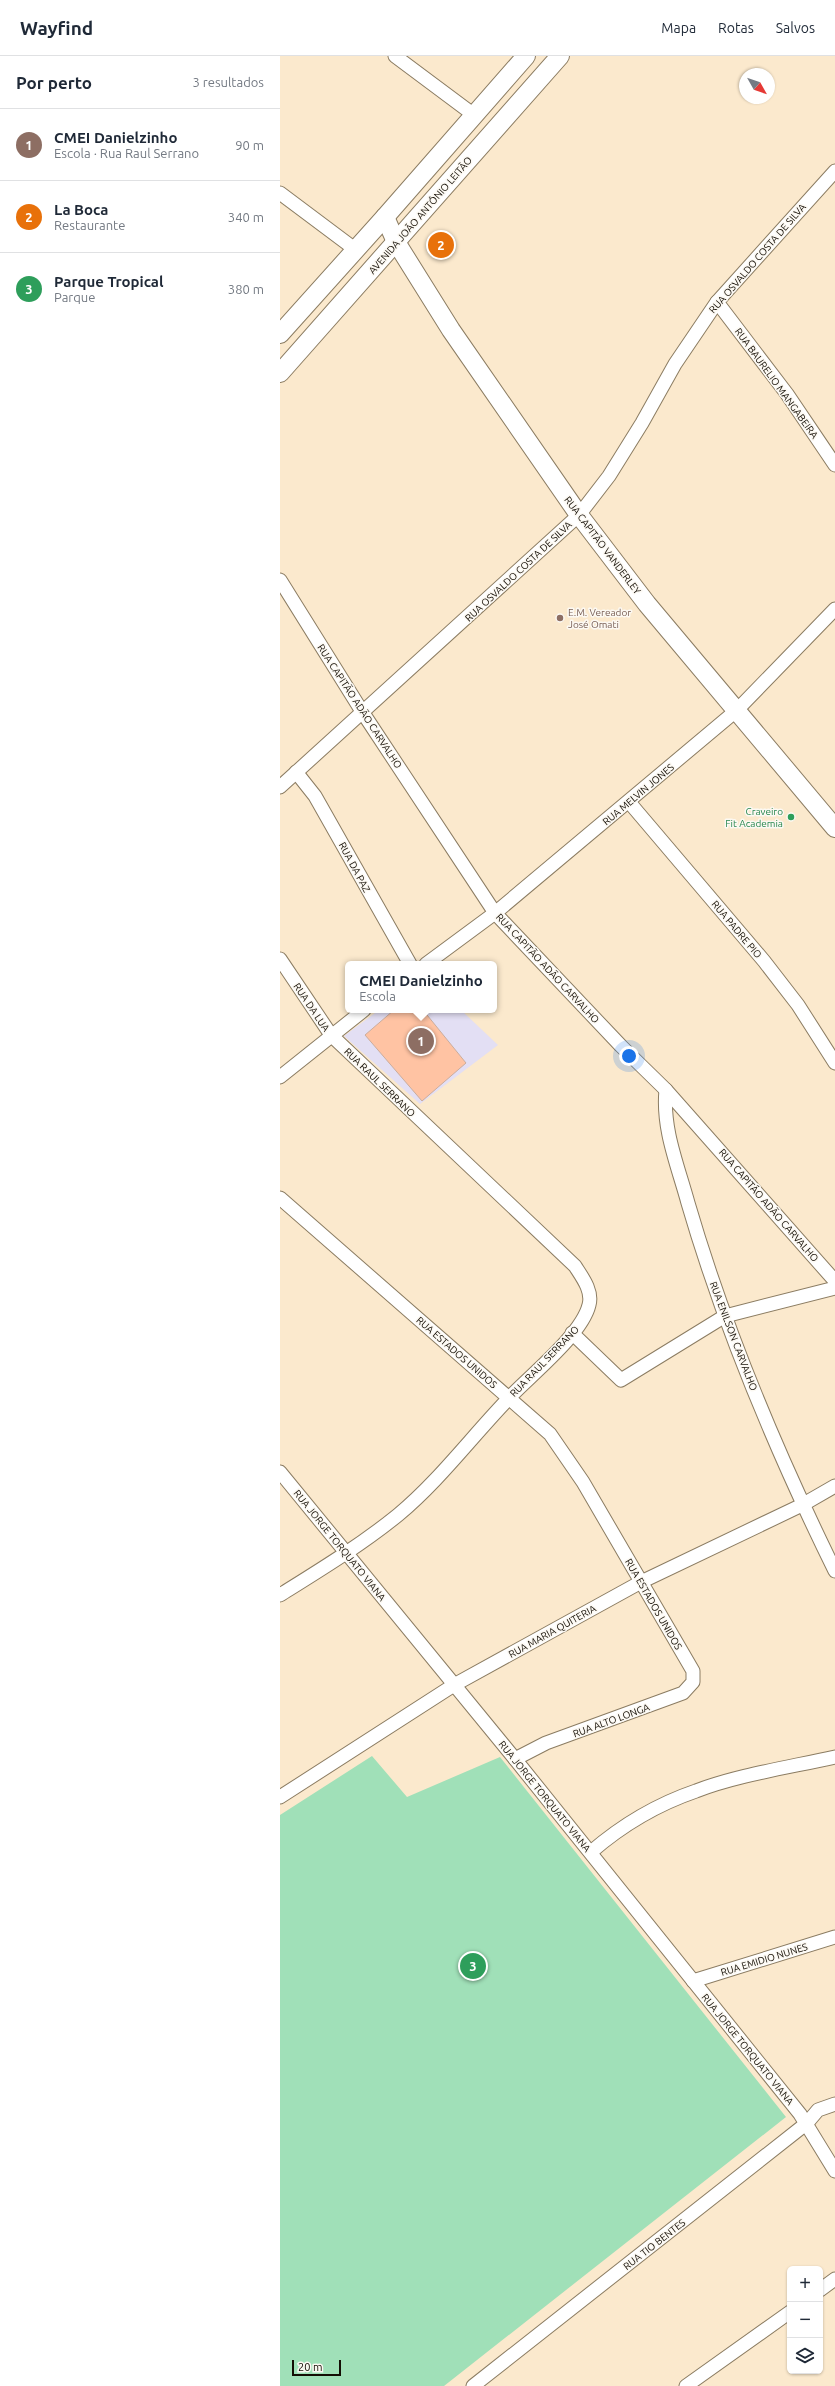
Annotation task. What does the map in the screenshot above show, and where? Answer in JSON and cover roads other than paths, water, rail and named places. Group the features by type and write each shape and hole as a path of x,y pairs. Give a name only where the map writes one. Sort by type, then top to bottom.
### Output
{"main road":[{"path":"280,334 385,218 526,56"},
{"name":"AVENIDA JOÃO ANTÔNIO LEITÃO","path":"280,373 560,56"},
{"name":"RUA CAPITÃO VANDERLEY","path":"385,218 396,242 451,330 579,515 647,604 835,828"}],"street":[{"path":"395,56 474,115"},
{"name":"RUA OSVALDO COSTA DE SILVA","path":"280,787 579,515 609,476 642,423 675,364 717,302 835,171"},
{"path":"280,193 356,250"},
{"name":"RUA BAURELIO MANGABEIRA","path":"717,302 787,394 835,465"},
{"name":"RUA CAPITÃO ADÃO CARVALHO","path":"280,580 363,713 495,913 621,1046 666,1090 835,1281"},
{"name":"RUA MELVIN JONES","path":"430,961 495,913 737,710 835,609"},
{"name":"RUA DA PAZ","path":"296,772 315,796 408,961"},
{"name":"RUA PADRE PIO","path":"629,802 764,961 798,1005 835,1063"},
{"name":"RUA DA LUA","path":"280,959 331,1035"},
{"path":"280,1077 360,1013"},
{"name":"RUA RAUL SERRANO","path":"280,1595 346,1552 398,1514 474,1438 510,1397 572,1333 583,1320 590,1304 588,1287 575,1266 331,1035"},
{"name":"RUA ENILSON CARVALHO","path":"666,1090 665,1120 672,1148 705,1261 724,1316 802,1505 835,1571"},
{"name":"RUA ESTADOS UNIDOS","path":"280,1198 510,1397 550,1434 583,1482 694,1671"},
{"path":"572,1333 621,1380 724,1316 835,1288"},
{"name":"RUA JORGE TORQUATO VIANA","path":"280,1472 591,1852 807,2123 835,2170"},
{"name":"RUA MARIA QUITERIA","path":"280,1797 454,1685 641,1582 802,1505 835,1486"},
{"name":"RUA ALTO LONGA","path":"515,1759 546,1743 683,1693 693,1682 694,1671"},
{"path":"591,1852 606,1839 658,1808 696,1790 835,1757"},
{"name":"RUA EMIDIO NUNES","path":"693,1980 835,1937"},
{"name":"RUA TIO BENTES","path":"472,2386 807,2123 818,2110 835,2104"},
{"path":"823,2288 835,2279"},
{"path":"686,2386 787,2314"}],"place":[{"name":"La Boca","path":"441,245"},
{"name":"E.M. Vereador José Omati","path":"560,618"},
{"name":"Craveiro Fit Academia","path":"791,817"},
{"name":"CMEI Danielzinho","path":"421,1041"},
{"name":"Parque Tropical","path":"473,1966"}]}
